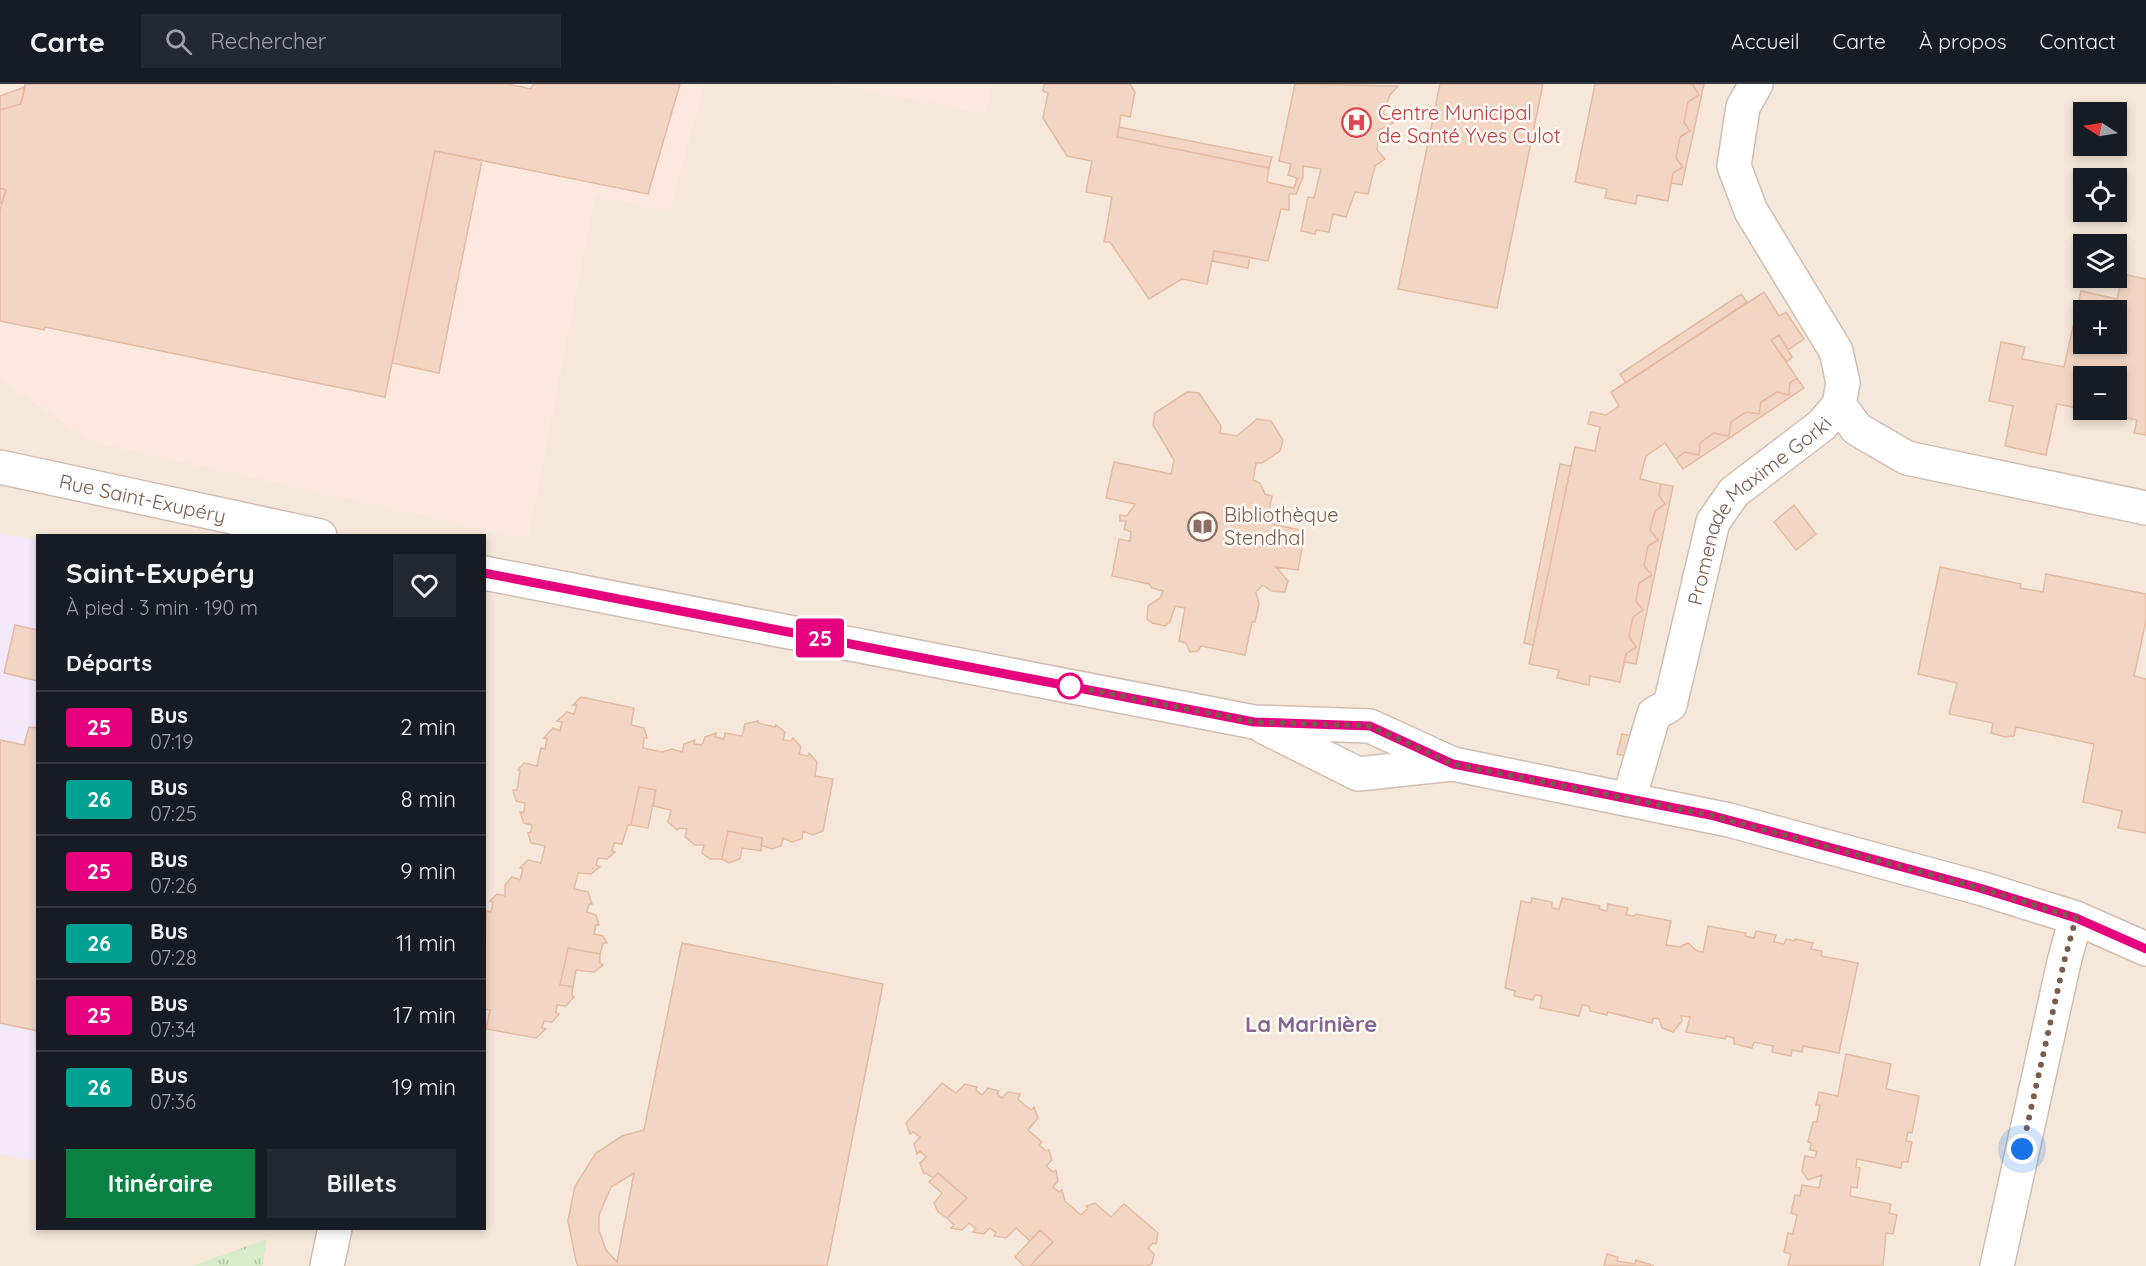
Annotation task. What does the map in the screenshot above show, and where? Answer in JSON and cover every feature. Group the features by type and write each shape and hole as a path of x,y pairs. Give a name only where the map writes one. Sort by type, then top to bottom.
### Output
{"street":[{"name":"Promenade Maxime Gorki","path":"1629,799 1653,714 1670,705 1713,522 1734,492 1822,425 1839,405 1843,383 1836,351 1750,211 1734,165 1743,107 1756,84"},
{"path":"1839,405 1857,429 1907,458 2146,508"},
{"name":"Rue Saint-Exupéry","path":"0,467 311,534"},
{"path":"486,573 1254,722 1370,726 1453,764 1710,815 1983,889 2076,918 2146,949"},
{"path":"1254,722 1358,774 1453,764"},
{"path":"1997,1266 2064,962 2076,918"},
{"path":"327,1266 335,1230"}],"shaded area":[{"path":"0,84 2146,84 2146,1266 0,1266"},
{"path":"0,84 704,84 670,211 595,196 528,539 89,441 0,378"},
{"path":"828,84 992,84 986,113"},
{"path":"0,533 36,541 36,1161 0,1154"}],"green space":[{"path":"267,1239 262,1266 193,1266"}],"building":[{"path":"25,84 508,84 531,89 533,84 680,84 648,194 435,151 385,397 45,327 44,330 0,321 0,210 6,190 0,188 0,110 21,104"},
{"path":"1044,84 1130,84 1135,92 1130,117 1121,115 1117,137 1269,168 1267,182 1294,188 1297,178 1288,175 1291,164 1279,161 1295,84 1398,86 1390,95 1383,113 1393,123 1379,130 1377,150 1385,159 1375,166 1368,194 1355,192 1346,217 1333,214 1329,232 1316,230 1315,234 1301,231 1308,197 1314,198 1321,169 1303,166 1303,177 1296,194 1289,194 1289,210 1281,209 1268,261 1214,251 1207,284 1182,279 1149,299 1110,242 1104,242 1112,197 1086,192 1092,161 1067,156 1043,118 1048,93 1043,91"},
{"path":"1440,84 1543,84 1497,308 1398,289"},
{"path":"1595,84 1692,84 1699,95 1688,102 1684,122 1690,131 1680,137 1676,158 1683,167 1673,173 1668,201 1637,195 1636,204 1605,198 1607,189 1575,182"},
{"path":"1692,84 1704,84 1682,185 1671,183 1673,173 1683,167 1676,158 1680,137 1690,131 1684,122 1688,102 1699,95"},
{"path":"25,87 21,104 0,110 0,96"},
{"path":"1119,127 1272,157 1269,168 1117,137"},
{"path":"435,151 482,160 439,373 392,363"},
{"path":"0,188 6,190 1,204 0,203"},
{"path":"1214,251 1250,257 1248,268 1212,261"},
{"path":"2127,275 2146,279 2146,435 2134,433 2137,420 2127,418 2127,366 2073,366 2073,407 2057,404 2046,455 2005,446 2013,406 1989,401 2001,342 2025,347 2022,359 2064,367 2073,327 2073,354 2127,354 2127,300 2079,300 2081,291 2117,299 2120,288 2127,288"},
{"path":"1764,292 1779,316 1786,312 1804,339 1788,350 1779,335 1771,340 1797,378 1790,383 1789,395 1777,392 1761,402 1759,414 1746,412 1731,422 1729,436 1714,433 1700,443 1699,455 1685,452 1676,459 1665,443 1646,456 1640,479 1661,484 1659,495 1665,504 1655,511 1650,530 1658,540 1648,546 1644,566 1652,575 1639,583 1636,601 1643,610 1633,617 1629,636 1636,647 1626,654 1620,682 1590,676 1589,685 1557,678 1559,670 1529,664 1575,447 1595,451 1600,427 1588,424 1591,412 1606,415 1619,406 1611,392"},
{"path":"1741,294 1747,302 1626,383 1620,374"},
{"path":"1779,335 1792,357 1787,362 1771,340"},
{"path":"1797,378 1804,388 1683,469 1676,459 1685,452 1699,455 1700,443 1714,433 1729,436 1731,422 1746,412 1759,414 1761,402 1777,392 1789,395 1790,383"},
{"name":"Bibliothèque Stendhal","path":"1187,392 1199,393 1221,426 1220,433 1237,436 1257,419 1271,421 1283,440 1280,451 1262,463 1256,463 1253,480 1260,483 1265,494 1272,496 1267,523 1305,531 1298,570 1276,567 1288,581 1285,592 1271,591 1263,585 1256,592 1259,604 1255,622 1252,622 1245,655 1201,646 1198,651 1190,652 1186,643 1179,641 1185,608 1175,606 1170,622 1165,626 1152,623 1147,619 1148,606 1160,598 1163,591 1152,588 1149,584 1112,576 1119,539 1130,541 1131,532 1124,529 1126,521 1120,521 1120,515 1127,516 1135,504 1106,498 1114,462 1171,474 1174,460 1153,425 1155,413"},
{"path":"1560,464 1571,466 1533,645 1524,643"},
{"path":"1661,484 1673,486 1636,664 1624,662 1626,654 1636,647 1629,636 1633,617 1643,610 1636,601 1639,583 1652,575 1644,566 1648,546 1658,540 1650,530 1655,511 1665,504 1659,495"},
{"path":"1794,505 1816,534 1796,550 1774,522"},
{"path":"1940,567 2021,584 2020,588 2043,592 2046,574 2146,594 2146,621 2134,676 2146,679 2146,833 2118,828 2122,811 2083,802 2094,744 2016,727 2014,736 2005,737 1991,733 1993,723 1949,714 1957,683 1918,674"},
{"path":"15,625 36,630 36,681 4,673"},
{"path":"581,697 634,708 631,725 644,728 647,738 644,738 643,748 662,752 672,749 682,752 684,744 695,740 694,744 702,745 705,737 716,733 715,737 724,739 725,733 742,736 745,724 758,721 758,723 775,727 776,725 785,732 783,740 791,741 793,738 801,747 799,754 808,756 809,753 817,762 815,776 833,779 823,831 813,835 803,831 802,839 792,842 783,838 781,846 772,849 761,845 762,838 728,831 722,859 710,859 702,853 704,845 695,845 685,837 687,829 677,830 668,822 671,810 653,806 656,790 639,787 631,825 628,825 622,844 614,843 612,851 615,852 607,859 598,858 596,865 600,867 591,874 578,873 574,889 588,892 592,904 589,904 587,912 596,915 599,925 596,925 594,934 603,936 607,943 603,943 600,954 568,948 560,985 573,987 572,996 574,997 566,1006 557,1005 556,1013 559,1014 552,1022 544,1021 542,1028 546,1029 536,1038 486,1029 490,1010 486,1009 486,911 491,912 493,902 490,901 497,894 505,896 505,885 512,877 520,880 523,869 520,868 528,860 541,863 545,846 531,843 528,833 531,832 532,825 524,823 520,812 524,812 525,803 516,801 513,790 517,790 520,771 518,770 524,763 537,766 541,748 545,749 547,739 544,738 553,728 560,731 562,722 557,721 567,712 574,714 577,705 573,705"},
{"path":"29,727 36,728 36,1031 0,1023 0,740 24,745"},
{"path":"1622,734 1642,738 1638,759 1617,754"},
{"path":"639,787 656,790 648,828 631,825"},
{"path":"728,831 762,838 761,851 742,848 740,859 729,863 722,859"},
{"path":"1532,898 1552,902 1552,908 1559,909 1562,898 1600,906 1599,909 1607,911 1608,904 1628,908 1626,915 1636,914 1671,921 1666,945 1680,947 1688,943 1697,951 1703,952 1708,926 1746,933 1745,936 1754,938 1756,931 1776,935 1774,942 1784,944 1786,939 1813,943 1811,949 1822,951 1821,956 1858,963 1839,1053 1803,1046 1802,1052 1792,1050 1791,1056 1772,1052 1773,1046 1754,1042 1752,1048 1734,1044 1734,1038 1726,1036 1725,1039 1686,1032 1690,1017 1681,1016 1682,1021 1673,1032 1662,1028 1659,1019 1653,1018 1652,1023 1608,1012 1607,1015 1590,1011 1589,1006 1582,1005 1579,1016 1540,1008 1542,996 1535,995 1533,1000 1514,996 1515,991 1505,988 1521,901 1531,903"},
{"path":"682,943 883,984 827,1266 578,1266 568,1221 575,1186 596,1153 622,1136 644,1130","holes":["634,1173 617,1262 606,1250 599,1230 599,1215 611,1187"]},
{"path":"568,948 600,954 600,963 603,965 594,972 576,970 573,987 560,985"},
{"path":"1846,1054 1891,1064 1886,1089 1919,1096 1912,1133 1908,1132 1906,1141 1912,1142 1908,1162 1902,1162 1901,1168 1857,1159 1856,1167 1860,1168 1857,1188 1851,1187 1850,1196 1891,1204 1889,1213 1897,1215 1893,1234 1886,1233 1883,1266 1788,1266 1791,1254 1784,1252 1788,1233 1793,1234 1797,1215 1791,1213 1795,1195 1800,1196 1802,1185 1819,1188 1822,1175 1808,1180 1802,1171 1805,1156 1815,1158 1817,1151 1810,1150 1811,1143 1808,1142 1813,1122 1817,1122 1820,1105 1816,1105 1819,1092 1838,1096"},
{"path":"942,1083 956,1093 965,1084 977,1087 976,1090 982,1095 988,1088 999,1091 997,1094 1002,1098 1008,1092 1020,1094 1018,1099 1031,1110 1034,1107 1038,1118 1028,1130 1042,1142 1039,1145 1046,1151 1049,1150 1052,1160 1046,1166 1053,1172 1056,1170 1058,1181 1053,1187 1059,1192 1062,1190 1065,1201 1081,1215 1088,1208 1086,1206 1095,1203 1111,1217 1124,1204 1158,1233 1156,1244 1153,1243 1148,1248 1154,1254 1152,1264 1146,1266 1030,1266 1053,1242 1040,1230 1030,1241 1016,1228 1006,1238 994,1236 996,1233 990,1228 984,1234 973,1232 976,1229 969,1223 962,1230 951,1228 954,1225 947,1218 967,1198 938,1173 933,1178 924,1174 920,1163 926,1157 920,1151 917,1154 914,1144 920,1137 913,1132 910,1134 906,1123"},
{"path":"938,1173 967,1198 947,1218 938,1212 934,1203 942,1193 929,1182"},
{"path":"1040,1230 1053,1242 1030,1266 1024,1266 1015,1257"},
{"path":"1607,1254 1618,1257 1617,1261 1635,1264 1636,1260 1654,1266 1604,1266"}],"bus line":[{"name":"25","path":"486,573 541,582 1254,722 1370,726 1453,764 1710,815 1983,889 2076,918 2146,949"}],"place":[{"name":"Centre Municipal de Santé Yves Culot","path":"1357,123"},
{"name":"Bibliothèque Stendhal","path":"1203,526"}],"district":[{"name":"La Marinière","path":"1311,1024"}],"route":[{"path":"1070,686 1254,722 1370,726 1453,764 1710,815 1983,889 2076,918 2022,1149"}]}
